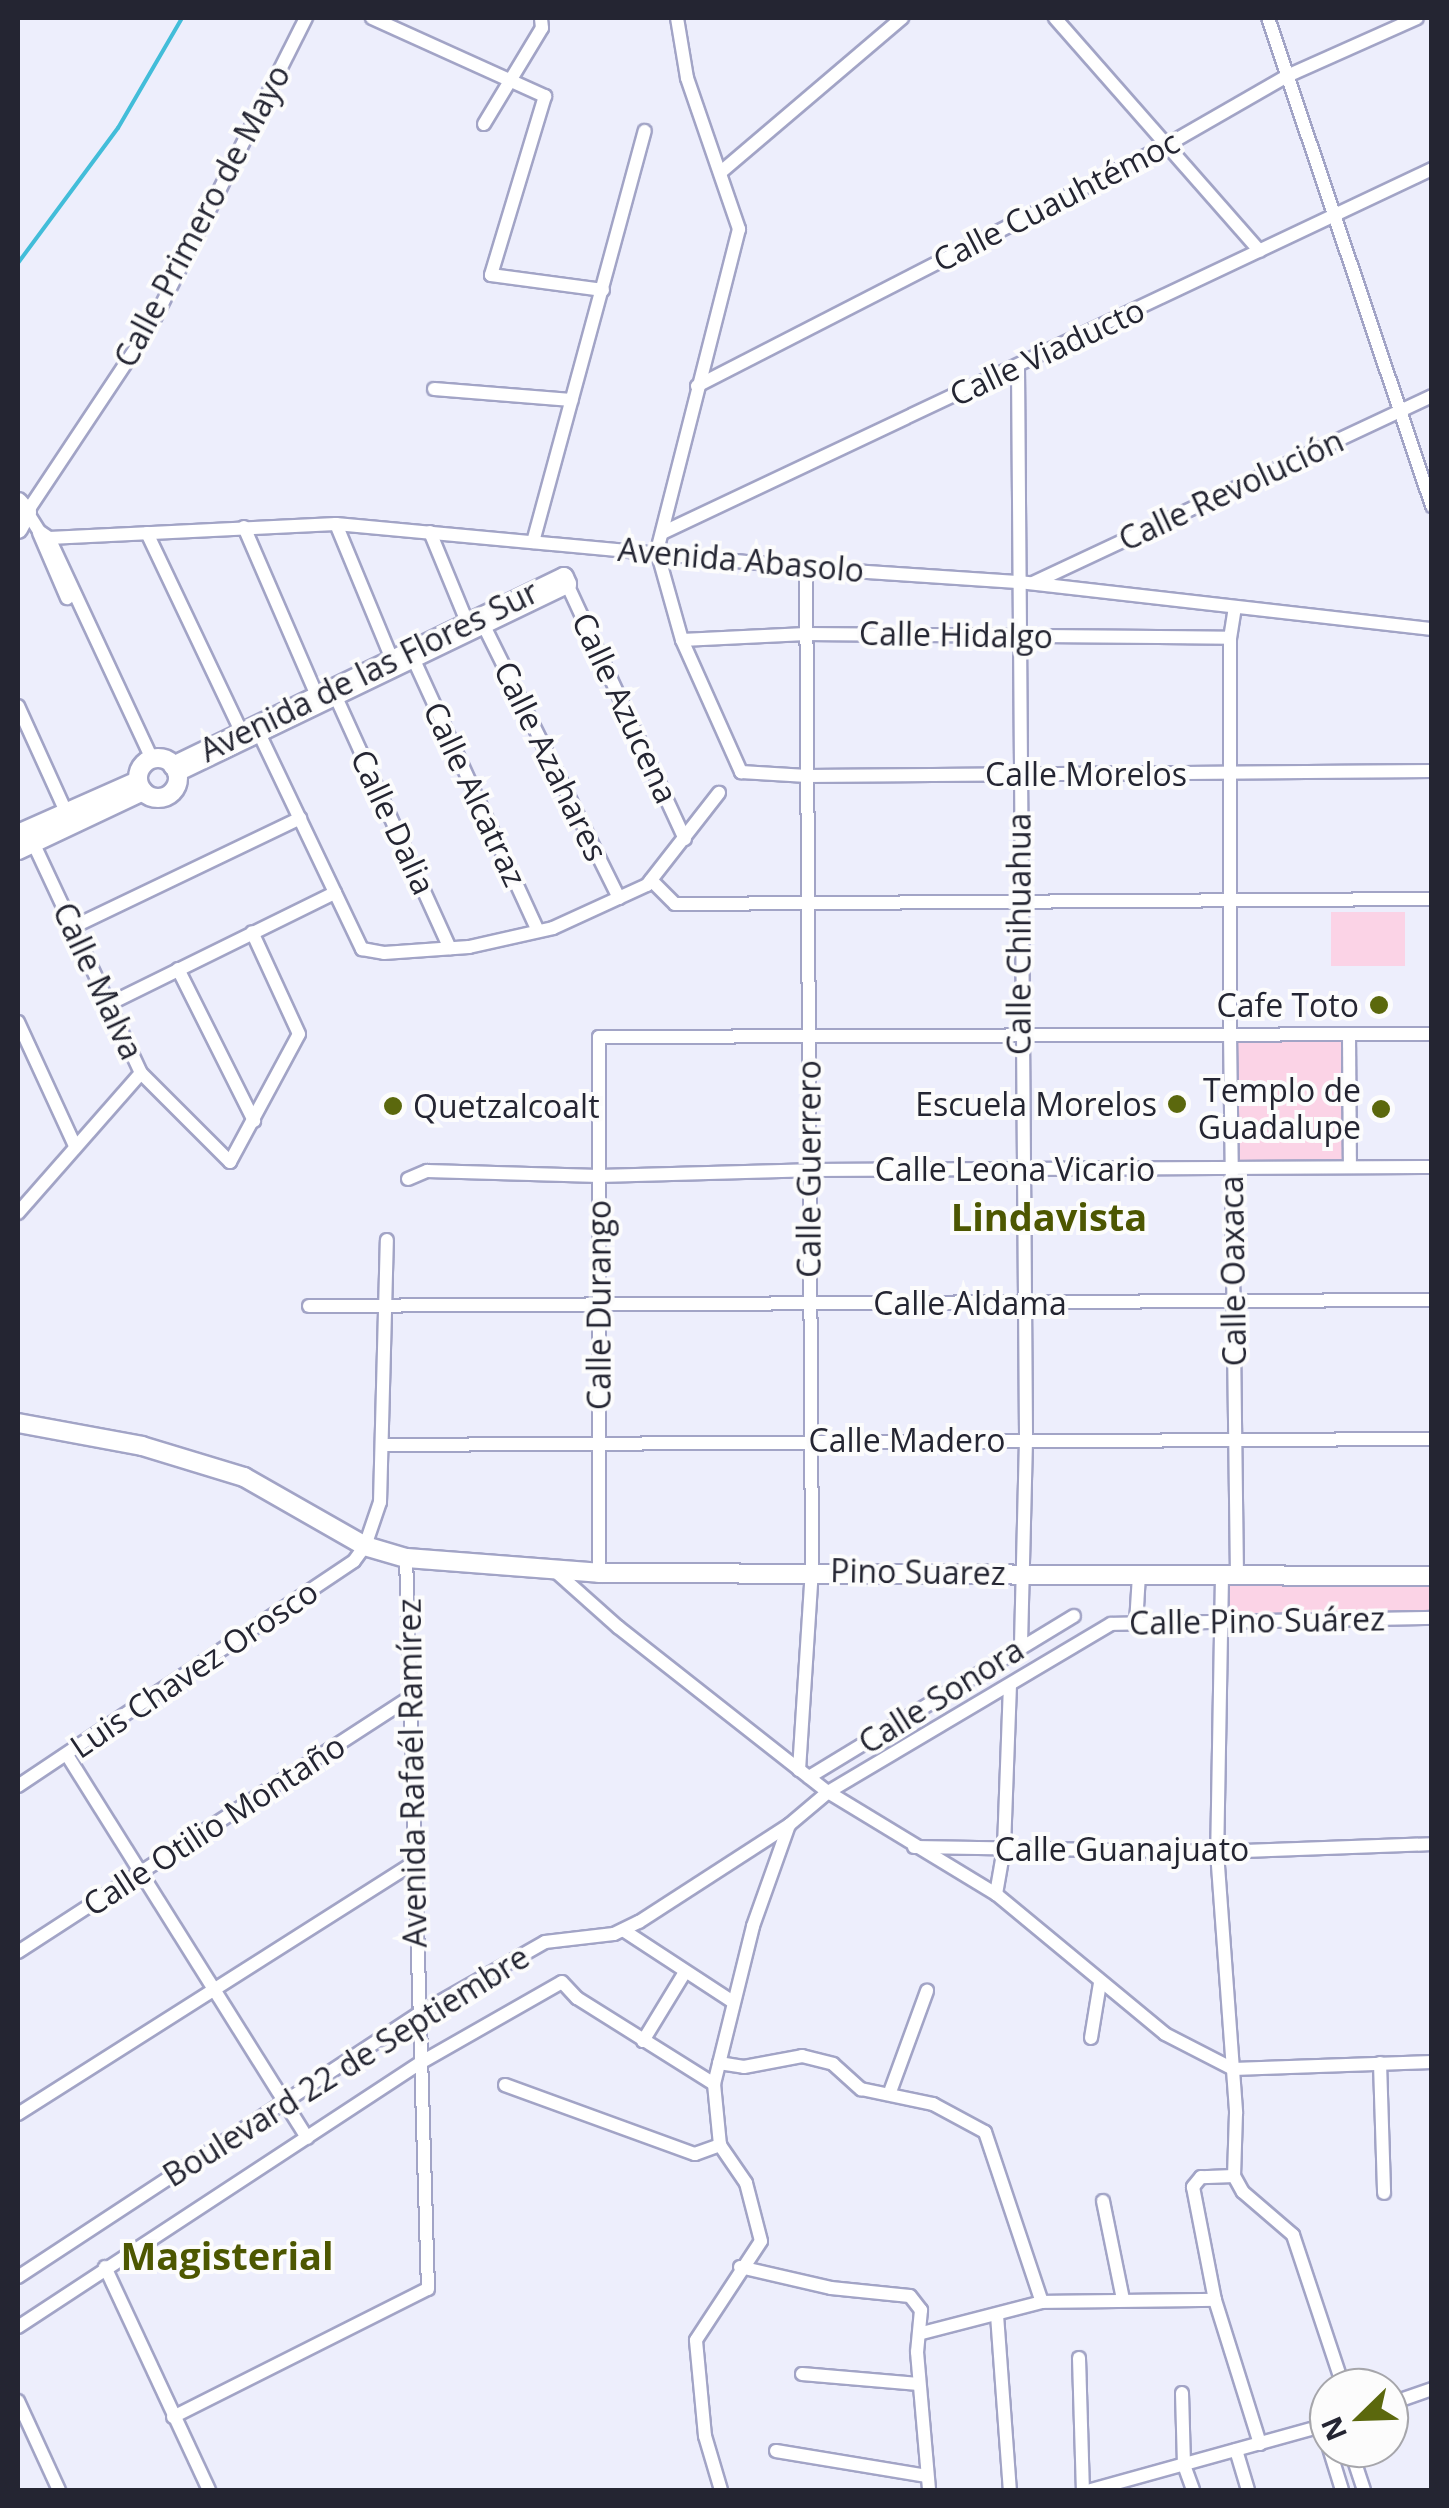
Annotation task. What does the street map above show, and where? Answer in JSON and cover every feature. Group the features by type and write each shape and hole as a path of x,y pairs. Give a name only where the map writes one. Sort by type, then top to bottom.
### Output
{"street":[{"name":"Calle Primero de Mayo","path":"22,507 152,324 306,18"},
{"path":"372,18 545,96 491,275 603,290"},
{"path":"484,124 542,28 542,18"},
{"path":"677,18 687,78 722,172 738,229 657,551 682,640"},
{"path":"722,172 902,18"},
{"path":"1055,18 1260,251"},
{"path":"1268,18 1432,506"},
{"name":"Calle Cuauhtémoc","path":"697,386 1167,144 1287,76 1417,18"},
{"path":"533,542 645,131"},
{"name":"Calle Viaducto","path":"662,533 1432,169"},
{"name":"Calle Chihuahua","path":"1018,367 1025,583 1019,636 1018,774 1026,1440 1021,1645"},
{"path":"434,389 572,400"},
{"name":"Calle Revolución","path":"1025,583 1432,396"},
{"path":"18,529 22,507"},
{"path":"22,507 44,535 144,774"},
{"name":"Avenida Abasolo","path":"44,535 336,524 657,551 806,568 1025,583 1432,629"},
{"name":"Calle Alcatraz","path":"336,524 400,661 538,931"},
{"name":"Calle Dalia","path":"244,528 450,948"},
{"name":"Calle Azahares","path":"430,532 619,898"},
{"path":"146,533 250,732 300,818 362,949 384,953 450,948 538,931 619,898 651,880 719,793"},
{"name":"Calle Guerrero","path":"804,1774 812,1570 806,568"},
{"name":"Avenida de las Flores Sur","path":"144,774 156,798 169,795 176,785 175,769 566,580"},
{"name":"Calle Azucena","path":"566,580 685,839"},
{"name":"Calle Oaxaca","path":"1234,2176 1232,2069 1217,1852 1221,1622 1229,1576 1235,1440 1230,638 1235,607"},
{"name":"Calle Hidalgo","path":"682,640 806,634 1230,638"},
{"name":"Calle Morelos","path":"682,640 741,772 807,776 1432,771"},
{"path":"18,706 66,812"},
{"path":"24,839 66,812 144,774 175,769"},
{"path":"24,839 144,774"},
{"path":"74,927 300,818"},
{"name":"Calle Malva","path":"24,839 74,927 141,1073 230,1162 254,1122"},
{"path":"651,880 676,904 808,900 1019,904 1432,899"},
{"path":"109,1004 335,893"},
{"path":"252,932 299,1034 254,1122"},
{"path":"178,970 254,1122"},
{"path":"18,1022 75,1146"},
{"path":"1349,1034 1350,1168"},
{"path":"809,1037 1432,1034"},
{"name":"Calle Durango","path":"599,1573 599,1037 809,1037"},
{"path":"18,1209 141,1073"},
{"name":"Calle Leona Vicario","path":"408,1179 427,1171 599,1176 810,1170 1432,1167"},
{"path":"365,1546 380,1502 387,1240"},
{"name":"Calle Aldama","path":"309,1306 1432,1300"},
{"name":"Pino Suarez","path":"18,1422 142,1446 244,1477 365,1546 406,1558 599,1573 812,1570 1432,1576"},
{"name":"Calle Madero","path":"384,1445 599,1440 1432,1439"},
{"name":"Luis Chavez Orosco","path":"18,1786 354,1560 365,1546"},
{"name":"Avenida Rafaél Ramírez","path":"172,2417 428,2289 406,1558"},
{"path":"554,1570 618,1627 804,1774 911,1846 996,1894 1165,2034 1232,2069 1432,2062"},
{"path":"1136,1624 1139,1575"},
{"name":"Calle Sonora","path":"804,1774 1074,1616"},
{"name":"Calle Pino Suárez","path":"828,1792 1110,1624 1432,1618"},
{"path":"996,1894 1004,1848 1010,1685"},
{"name":"Calle Otilio Montaño","path":"18,1952 410,1697"},
{"path":"67,1754 307,2138"},
{"path":"720,2490 706,2436 696,2340 740,2267 761,2241 746,2183 720,2145 714,2084 753,1926 789,1825 828,1792"},
{"name":"Boulevard 22 de Septiembre","path":"18,2277 417,2015 545,1942 623,1930 789,1825"},
{"name":"Calle Guanajuato","path":"911,1846 1217,1852 1432,1844"},
{"path":"18,2114 415,1862"},
{"path":"623,1930 733,2002"},
{"path":"685,1972 643,2041 714,2084"},
{"name":"Boulevard 22 de Septiembre","path":"18,2327 420,2063 562,1982 577,1998 643,2041"},
{"path":"1091,2038 1100,1983"},
{"path":"890,2092 927,1991"},
{"path":"719,2063 744,2068 802,2056 833,2064 861,2089 933,2104 985,2132 1042,2302"},
{"path":"1380,2064 1384,2193"},
{"path":"505,2085 695,2154 720,2145"},
{"path":"1260,2444 1215,2300 1194,2187 1201,2177 1234,2176 1243,2192 1293,2235 1337,2368"},
{"path":"1104,2201 1123,2299"},
{"path":"105,2267 209,2490"},
{"path":"740,2267 831,2288 910,2296 921,2310 922,2332 917,2352 928,2483 776,2450"},
{"path":"922,2332 1042,2302 1215,2300"},
{"path":"997,2315 1010,2490"},
{"path":"1080,2358 1083,2490"},
{"path":"802,2374 920,2384"},
{"path":"1182,2394 1184,2465 1193,2490"},
{"path":"18,2401 59,2490"},
{"path":"1091,2490 1309,2430"},
{"path":"1236,2450 1248,2490"}],"shaded area":[{"path":"1331,912 1405,912 1405,966 1331,966"},
{"path":"1232,1034 1349,1034 1349,1167 1232,1167"},
{"path":"1222,1576 1431,1576 1431,1622 1222,1622"}],"waterway":[{"path":"18,263 118,128 182,18"}],"place":[{"name":"Cafe Toto","path":"1379,1005"},
{"name":"Escuela Morelos","path":"1177,1104"},
{"name":"Quetzalcoalt","path":"393,1106"},
{"name":"Templo de Guadalupe","path":"1381,1109"}],"district":[{"name":"Lindavista","path":"1049,1217"},
{"name":"Magisterial","path":"227,2256"}]}
